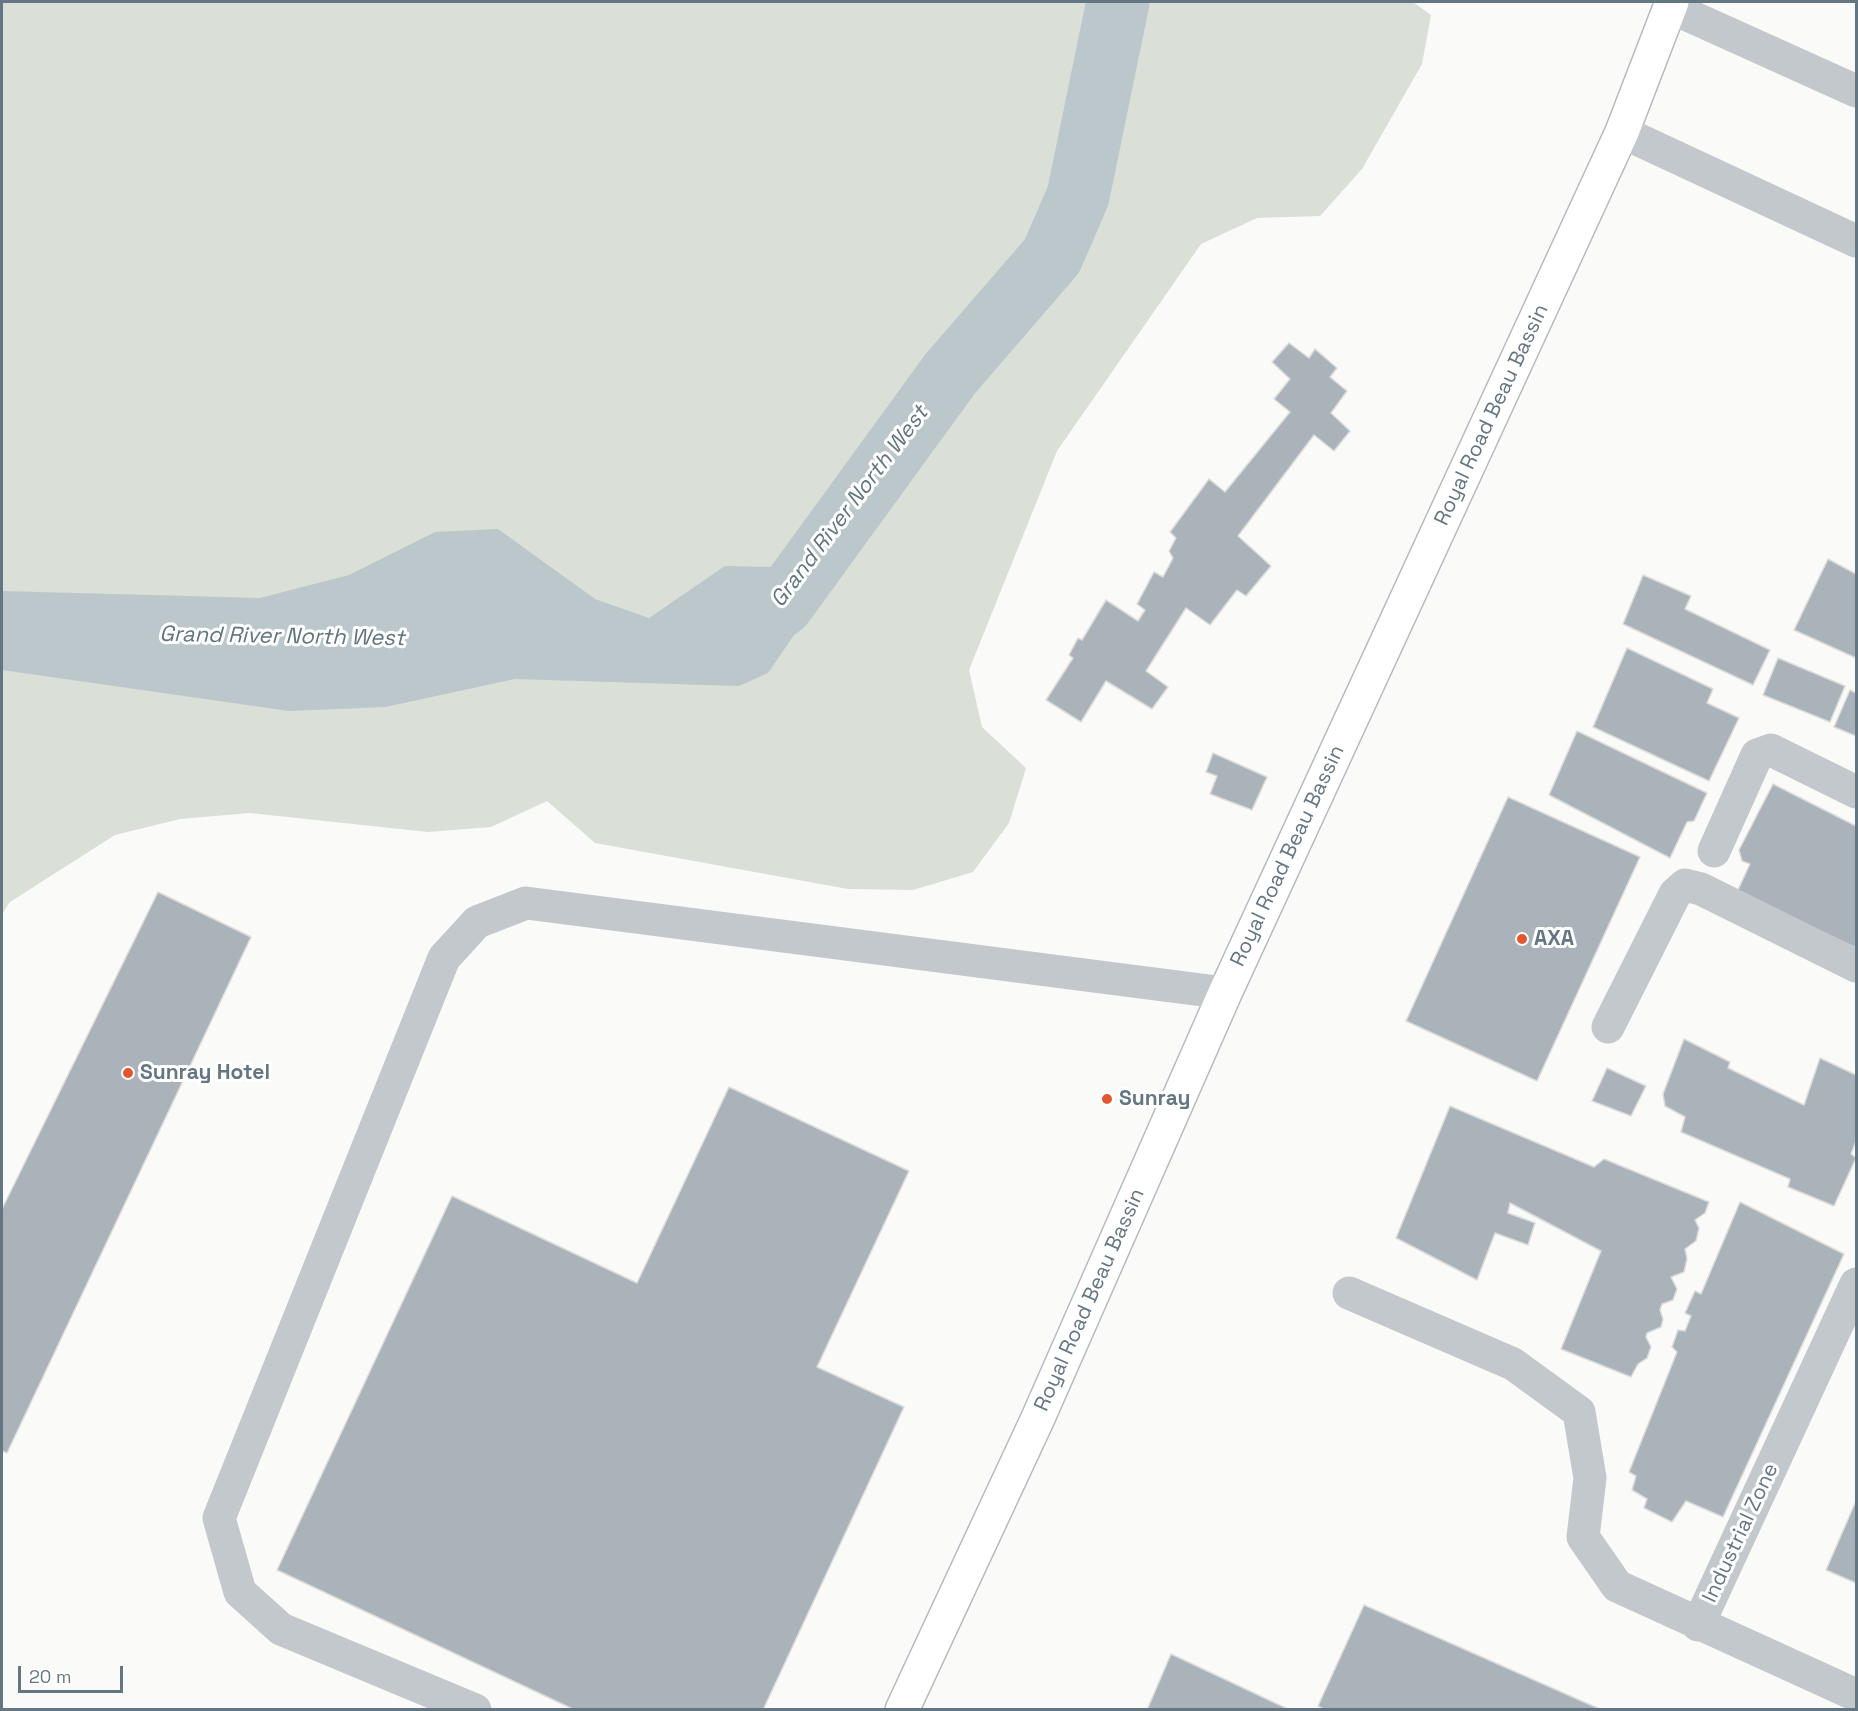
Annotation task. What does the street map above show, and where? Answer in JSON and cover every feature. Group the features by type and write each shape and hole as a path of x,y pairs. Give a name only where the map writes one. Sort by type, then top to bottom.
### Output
{"main road":[{"name":"Royal Road Beau Bassin","path":"902,1710 1038,1418 1225,993 1622,132 1671,4"}],"street":[{"path":"1671,4 1857,91"},
{"path":"1622,132 1857,241"},
{"path":"1714,850 1757,755 1771,750 1857,792"},
{"path":"1608,1027 1675,894 1685,885 1701,889 1857,966"},
{"path":"475,1710 281,1629 240,1592 219,1518 444,958 477,922 526,903 1225,993"},
{"name":"Industrial Zone","path":"1857,1284 1698,1625 1857,1695"},
{"path":"1349,1293 1513,1364 1580,1412 1590,1478 1583,1537 1617,1586 1698,1625"}],"shaded area":[{"path":"2,2 1413,2 1431,15 1422,64 1362,169 1320,216 1257,218 1201,244 1057,451 969,670 982,727 1026,768 1009,823 973,872 913,890 848,889 595,843 547,801 491,827 428,832 250,813 180,819 115,835 10,902 2,914"}],"water":[{"path":"498,529 595,599 649,618 725,566 815,568 820,597 768,673 739,686 515,679 385,707 289,711 2,670 2,591 260,598 349,575 435,532"}],"building":[{"path":"1289,343 1309,358 1315,349 1337,368 1330,377 1347,391 1331,413 1350,431 1334,451 1314,435 1238,536 1271,566 1246,596 1237,590 1210,625 1186,608 1146,671 1168,687 1152,709 1106,681 1081,722 1046,700 1073,658 1069,655 1078,638 1082,640 1106,600 1138,621 1145,610 1137,604 1154,572 1163,577 1173,558 1169,551 1176,538 1170,532 1209,479 1225,492 1290,412 1274,399 1290,379 1272,362"},
{"path":"1828,559 1856,574 1856,658 1794,630"},
{"path":"1643,575 1691,596 1685,609 1770,650 1753,685 1623,624"},
{"path":"1627,648 1713,689 1707,703 1739,718 1709,781 1593,727"},
{"path":"1778,658 1845,686 1830,722 1763,695"},
{"path":"1850,690 1856,693 1856,736 1834,727"},
{"path":"1577,731 1707,793 1694,821 1687,822 1670,858 1549,795"},
{"path":"1213,753 1267,777 1252,810 1210,794 1217,776 1206,772"},
{"path":"1773,784 1856,826 1856,948 1737,892 1750,864 1742,861 1739,850"},
{"name":"AXA","path":"1508,797 1640,857 1537,1081 1406,1021"},
{"name":"Sunray Hotel","path":"158,892 251,937 7,1453 2,1451 2,1209"},
{"path":"1684,1039 1730,1062 1728,1068 1804,1105 1820,1058 1856,1075 1856,1141 1851,1154 1856,1158 1834,1206 1788,1187 1790,1179 1681,1132 1685,1117 1665,1106 1663,1094"},
{"path":"1607,1068 1646,1086 1631,1116 1592,1101"},
{"path":"729,1087 909,1171 817,1367 904,1407 763,1710 575,1710 277,1570 452,1196 637,1283"},
{"path":"1450,1106 1594,1167 1604,1159 1709,1202 1705,1213 1695,1220 1699,1228 1696,1241 1685,1249 1687,1259 1684,1272 1671,1277 1677,1289 1673,1300 1662,1304 1661,1327 1647,1333 1646,1337 1651,1347 1647,1358 1638,1364 1631,1377 1561,1349 1601,1251 1510,1203 1508,1213 1535,1223 1528,1245 1495,1233 1477,1280 1396,1238"},
{"path":"1740,1202 1844,1254 1723,1517 1686,1501 1672,1522 1644,1508 1647,1499 1632,1490 1636,1476 1629,1472 1677,1352 1672,1347 1678,1330 1685,1331 1691,1316 1685,1313 1695,1291 1701,1294"},
{"path":"1856,1501 1856,1583 1826,1570"},
{"path":"1364,1605 1602,1710 1325,1710 1318,1706"},
{"path":"1171,1654 1290,1710 1147,1710"}],"waterway":[{"name":"Grand River North West","path":"745,625 757,622 782,605 950,374 1052,256 1078,196 1118,2"}],"place":[{"name":"AXA","path":"1522,939"},
{"name":"Sunray Hotel","path":"128,1073"},
{"name":"Sunray","path":"1107,1099"}]}
